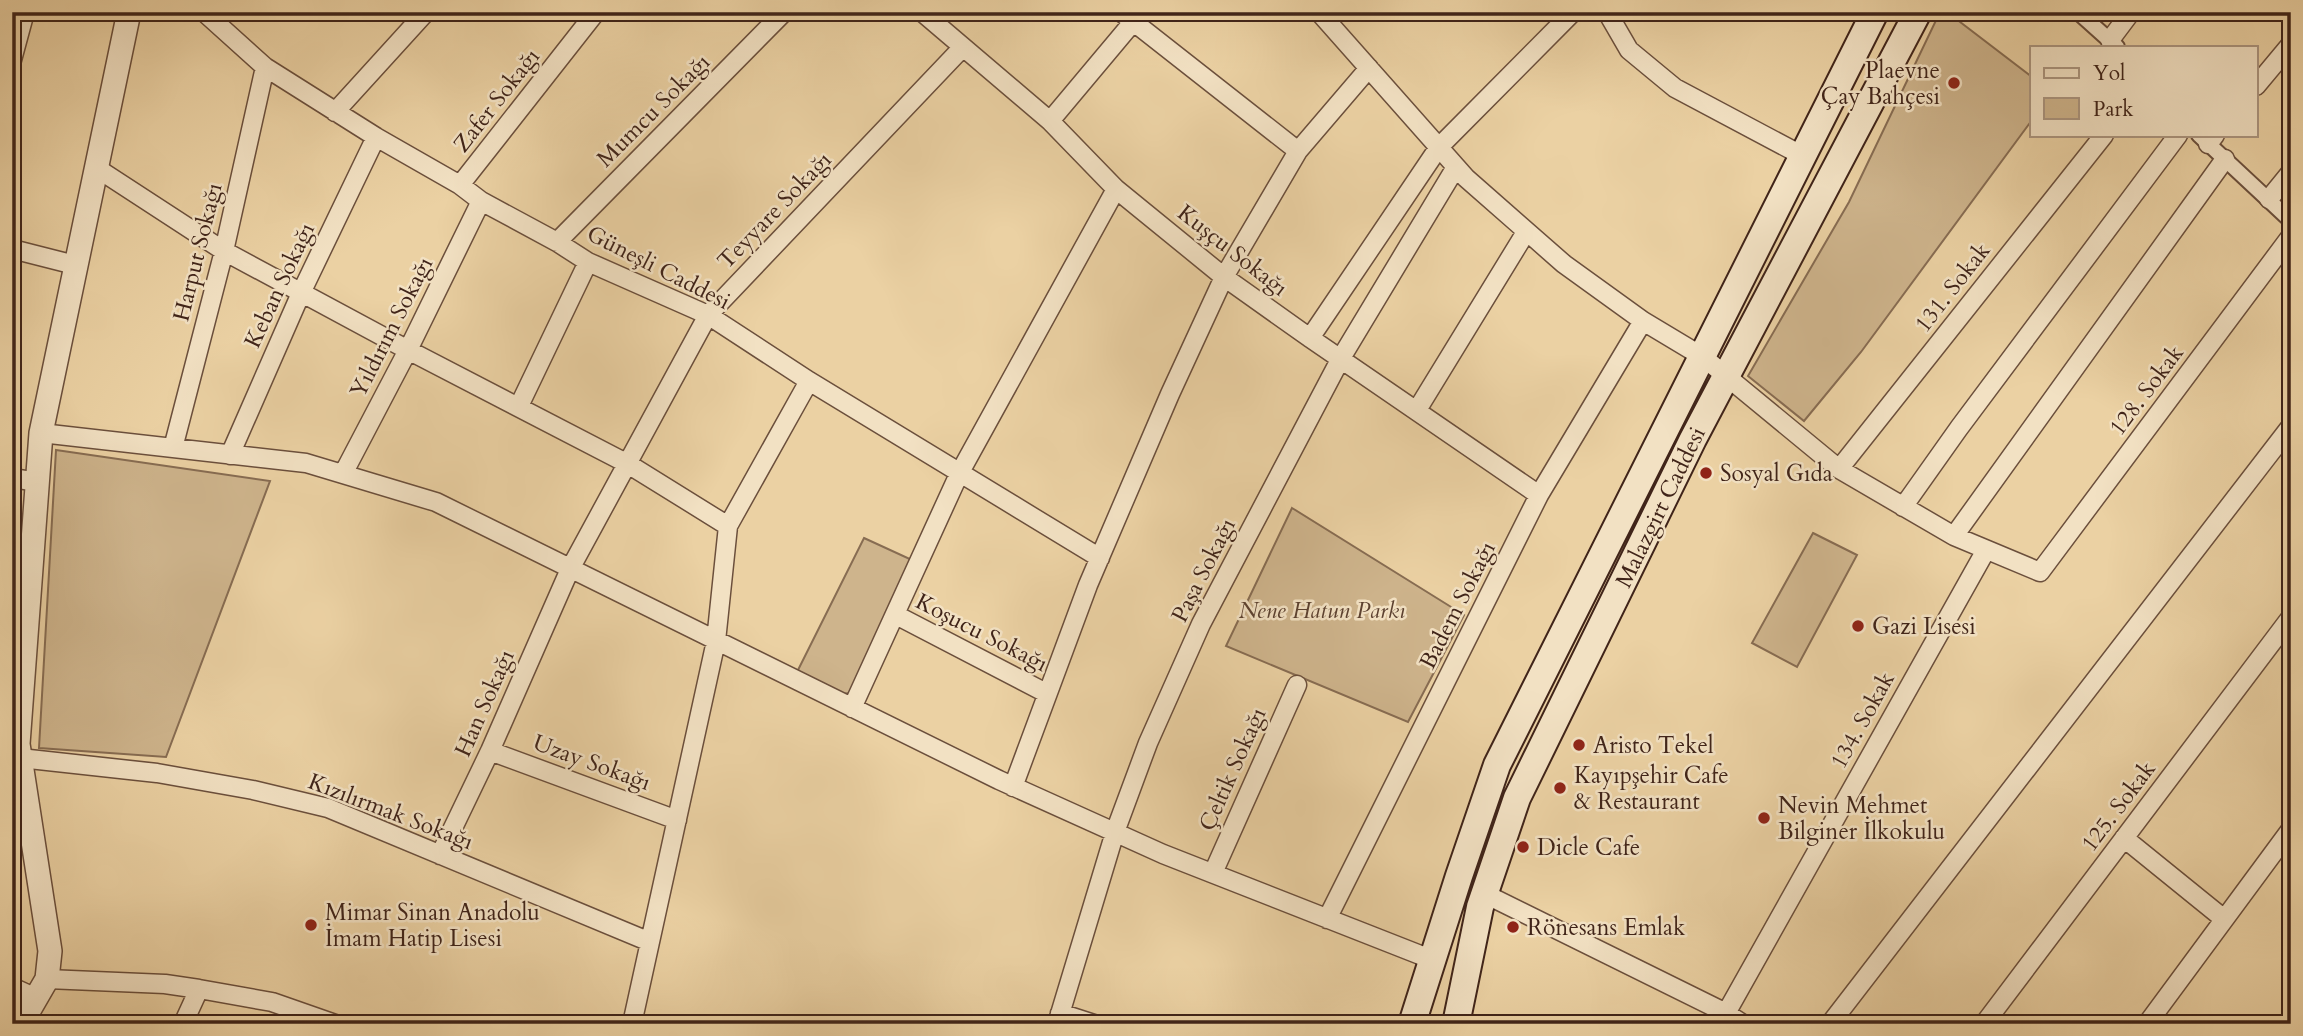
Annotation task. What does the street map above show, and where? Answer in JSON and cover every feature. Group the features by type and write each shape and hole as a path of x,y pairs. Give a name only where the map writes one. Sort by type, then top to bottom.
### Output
{"main road":[{"name":"Malazgirt Caddesi","path":"1412,1024 1497,765 1875,12"},
{"name":"Malazgirt Caddesi","path":"1456,1024 1485,894 1517,798 1726,374 1918,12"}],"street":[{"path":"12,60 25,12"},
{"path":"21,1024 42,988 50,951 17,748 41,433 129,12"},
{"name":"Güneşli Caddesi","path":"204,12 265,67 376,137 460,185 481,201 588,262 708,315 809,382 1100,558"},
{"path":"335,112 426,12"},
{"name":"Zafer Sokağı","path":"460,185 596,12"},
{"name":"Mumcu Sokağı","path":"557,242 784,12"},
{"name":"Kuşçu Sokağı","path":"922,12 1050,121 1116,189 1224,276 1539,495"},
{"path":"1320,12 1455,167 1563,264 1643,321 1726,374 1839,469 1954,536 1986,550"},
{"path":"1310,338 1439,147 1573,12"},
{"path":"1606,12 1629,50 1675,88 1803,156"},
{"path":"2078,12 2113,44 2131,12"},
{"path":"1050,121 1132,16 1298,151"},
{"path":"2258,84 2291,44"},
{"name":"Teyyare Sokağı","path":"628,464 708,315 963,47"},
{"name":"Harput Sokağı","path":"173,448 224,251 265,67"},
{"path":"1013,787 1046,692 1100,558 1224,276 1298,151 1368,68"},
{"name":"131. Sokak","path":"1839,469 2103,136"},
{"path":"1903,507 2177,136"},
{"name":"Keban Sokağı","path":"230,455 301,293 376,137"},
{"path":"2207,138 2225,159 2291,221"},
{"path":"1954,536 2225,159"},
{"path":"96,167 224,251 628,464 728,526"},
{"name":"Paşa Sokağı","path":"1059,1018 1115,832 1148,743 1201,624 1340,358 1455,167"},
{"path":"2269,199 2291,172"},
{"path":"852,708 959,474 1116,189"},
{"name":"Yıldırım Sokağı","path":"343,474 481,201"},
{"path":"1417,410 1526,232"},
{"name":"128. Sokak","path":"1986,550 2039,572 2291,236"},
{"path":"12,249 75,265"},
{"path":"519,406 588,262"},
{"name":"Badem Sokağı","path":"1327,919 1539,495 1643,321"},
{"path":"632,1024 716,641 728,526 809,382"},
{"path":"1830,1024 2291,426"},
{"path":"41,433 306,463 436,502 1013,787 1213,873 1433,960"},
{"name":"Han Sokağı","path":"440,855 490,751 570,569 628,464"},
{"path":"12,478 38,482"},
{"name":"134. Sokak","path":"1723,1018 1986,550"},
{"name":"Koşucu Sokağı","path":"896,615 1046,692"},
{"name":"125. Sokak","path":"1984,1024 2291,617"},
{"name":"Çeltik Sokağı","path":"1213,873 1297,685"},
{"name":"Kızılırmak Sokağı","path":"17,748 253,790 328,808 650,942"},
{"name":"Uzay Sokağı","path":"490,751 677,820"},
{"path":"2147,1024 2291,829"},
{"path":"2124,838 2224,919"},
{"path":"1485,894 1723,1018 1743,1024"},
{"path":"12,987 165,984 272,1002 335,1024"},
{"path":"183,1024 199,989"},
{"path":"1059,1018 1094,1024"}],"green space":[{"path":"1940,12 1947,12 2030,75 2030,123 1861,352 1804,421 1748,376 1849,202"},
{"path":"56,450 270,481 166,757 39,748"},
{"name":"Nene Hatun Parkı","path":"1292,508 1464,615 1408,722 1226,646"},
{"path":"1813,533 1857,555 1797,667 1752,643"},
{"path":"864,538 912,560 850,693 842,694 797,672"}],"place":[{"name":"Plaevne Çay Bahçesi","path":"1954,83"},
{"name":"Sosyal Gıda","path":"1706,473"},
{"name":"Gazi Lisesi","path":"1858,626"},
{"name":"Aristo Tekel","path":"1579,745"},
{"name":"Kayıpşehir Cafe & Restaurant","path":"1560,788"},
{"name":"Nevin Mehmet Bilginer İlkokulu","path":"1764,818"},
{"name":"Dicle Cafe","path":"1523,847"},
{"name":"Mimar Sinan Anadolu İmam Hatip Lisesi","path":"311,925"},
{"name":"Rönesans Emlak","path":"1513,927"}]}
